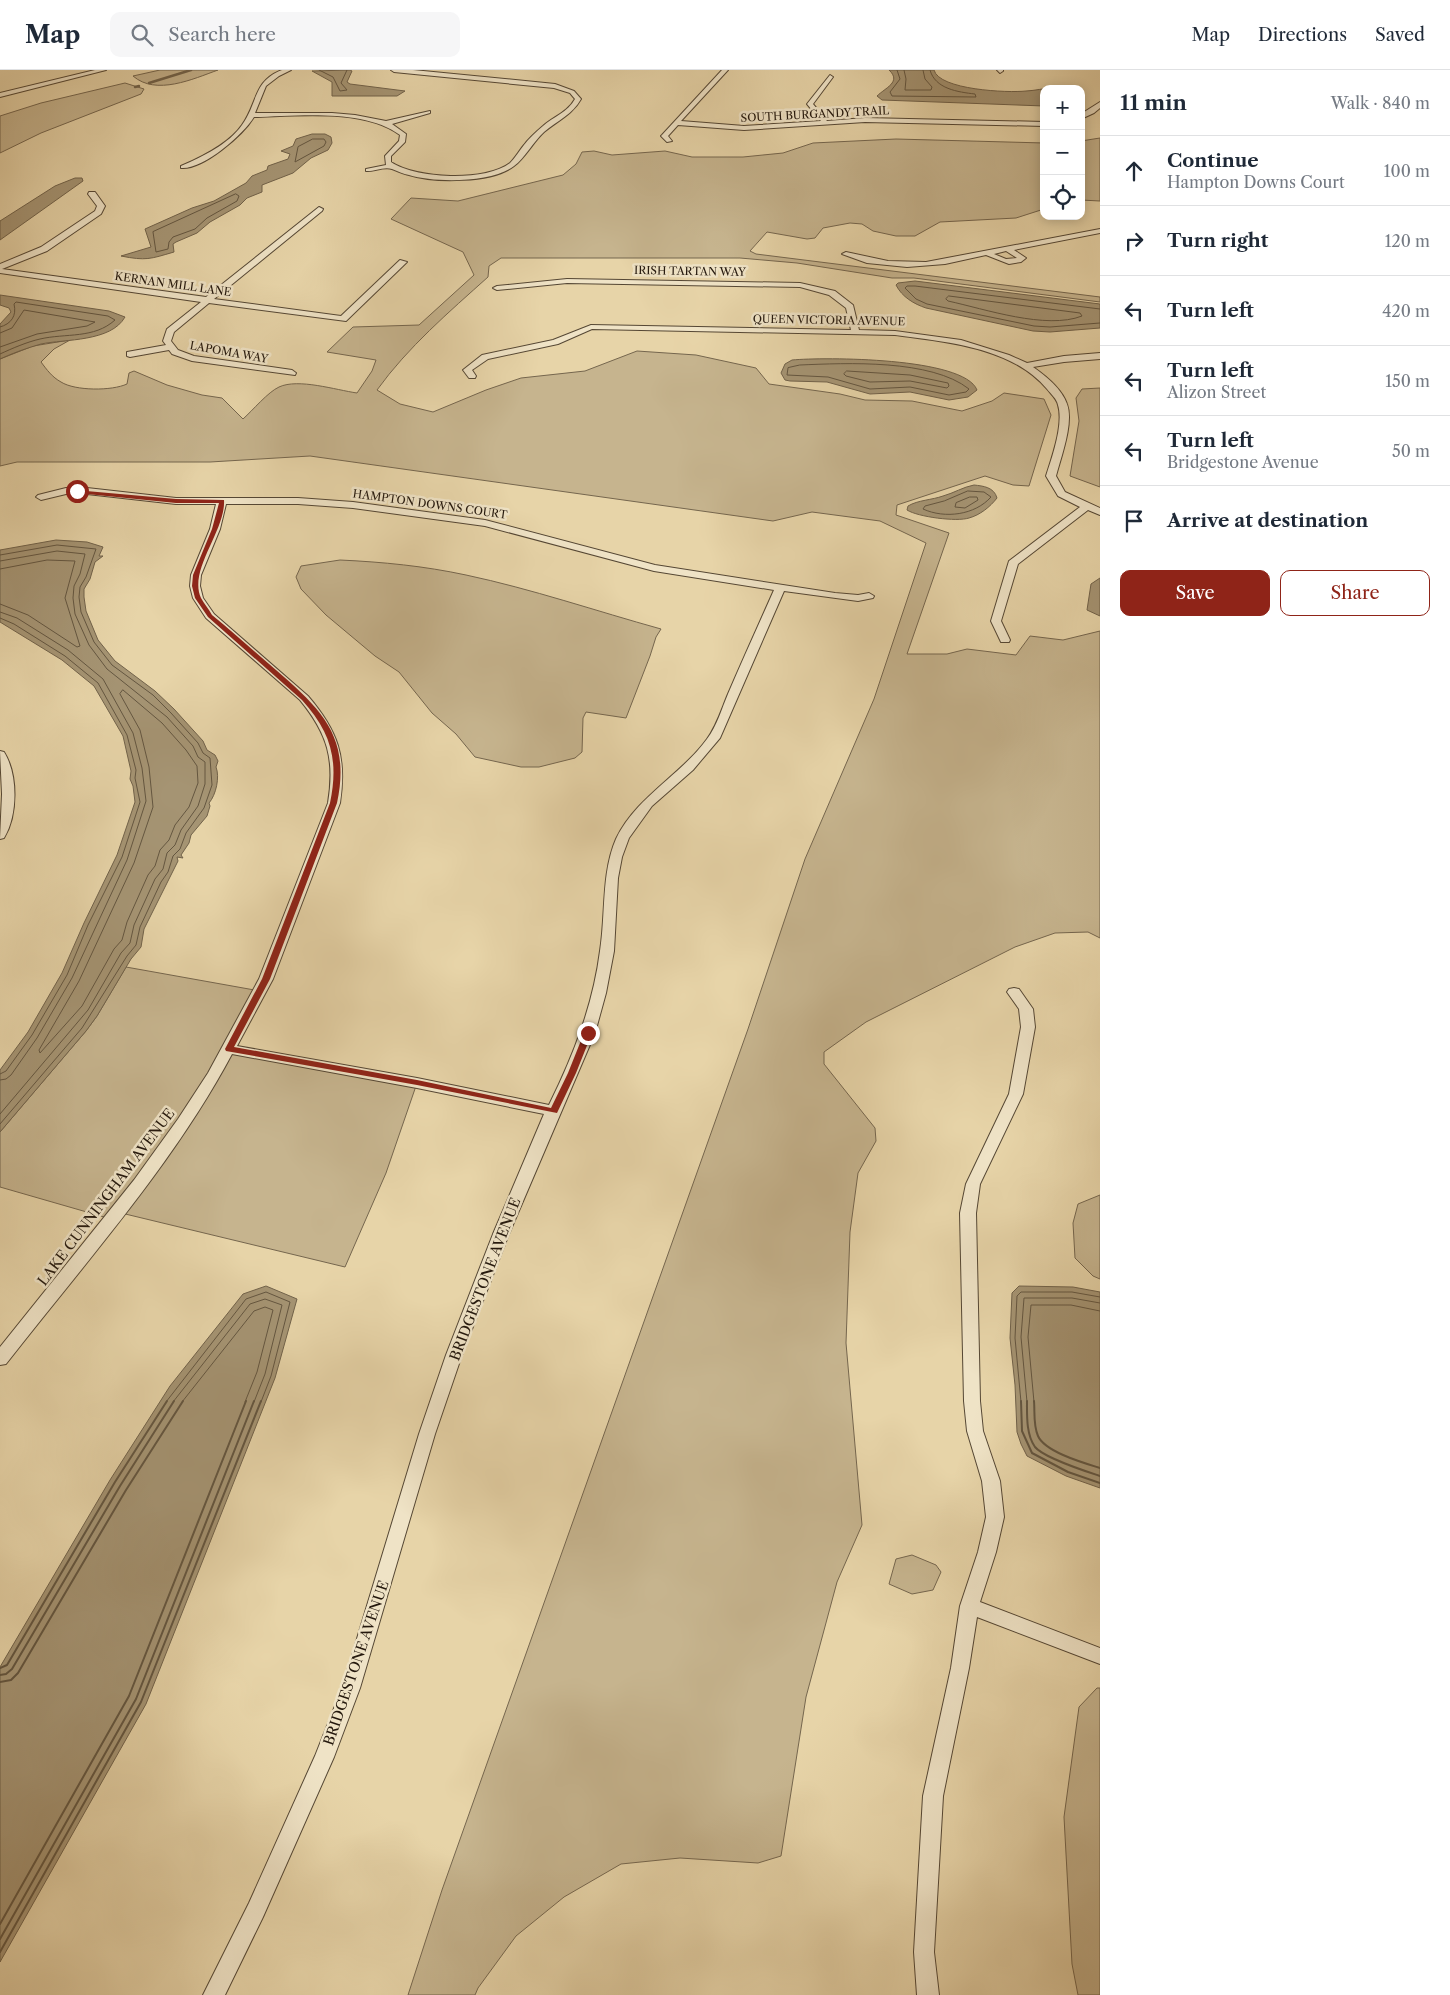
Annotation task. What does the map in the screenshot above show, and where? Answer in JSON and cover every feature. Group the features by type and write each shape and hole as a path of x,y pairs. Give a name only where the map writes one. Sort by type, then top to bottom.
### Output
{"street":[{"path":"0,94 103,70"},
{"path":"183,166 202,159 235,135 245,125 251,115 265,82 272,76 288,70"},
{"path":"368,170 390,166 405,172 441,177 468,177 501,170 512,165 531,141 575,105 578,99 572,92 555,86 394,70"},
{"path":"668,141 664,136 725,70"},
{"path":"824,122 810,104 830,76"},
{"path":"1085,115 1092,112 1100,104"},
{"path":"387,123 428,112"},
{"path":"251,115 352,116 387,123 400,130 404,138 399,146 388,156 387,159 390,166"},
{"name":"SOUTH BURGANDY TRAIL","path":"677,123 744,128 824,122 890,120 1040,124"},
{"path":"0,269 44,249 98,212 101,206 92,194"},
{"path":"208,300 319,209"},
{"path":"846,254 863,260 893,264 919,265 942,263 1100,231"},
{"path":"988,253 1006,261 1014,262 1022,258 1008,249"},
{"name":"KERNAN MILL LANE","path":"0,269 343,319 403,262"},
{"name":"IRISH TARTAN WAY","path":"497,288 567,281 800,285 832,293 850,307 856,333"},
{"name":"LAPOMA WAY","path":"208,300 170,331 167,341 175,352 192,358 292,373"},
{"name":"QUEEN VICTORIA AVENUE","path":"472,376 467,370 485,357 555,342 591,327 895,333 931,337 996,352 1027,366 1050,384 1063,404 1062,425 1051,476 1061,494 1100,512"},
{"path":"130,354 170,347"},
{"path":"1027,366 1064,359 1100,356"},
{"name":"HAMPTON DOWNS COURT","path":"41,497 54,493 77,491 176,501 328,503 461,519 506,528 654,568 848,598 869,596"},
{"name":"LAKE CUNNINGHAM AVENUE","path":"0,1359 139,1184 183,1123 229,1049 266,979 334,803 338,784 338,765 335,747 328,730 317,713 304,698 210,616 198,598 195,586 196,575 215,529 222,501"},
{"path":"1005,640 996,621 1013,563 1086,507"},
{"name":"BRIDGESTONE AVENUE","path":"214,1995 256,1910 327,1748 354,1678 427,1434 454,1355 501,1234 588,1033 599,993 607,951 612,878 616,857 634,820 648,803 689,768 714,738 780,588"},
{"path":"0,754 4,764 7,799 6,815 0,835"},
{"path":"928,1995 924,1952 934,1796 960,1668 969,1606 987,1552 995,1517 991,1481 975,1430 972,1401 968,1213 973,1184 1016,1094 1028,1027 1026,1009 1014,992"},
{"path":"229,1049 417,1082 554,1111"},
{"path":"969,1606 1100,1656"}],"shaded area":[{"path":"160,70 218,70 175,84 163,85 152,85 142,82 133,76"},
{"path":"125,83 144,89 141,94 41,133 0,153 0,116 41,103"},
{"path":"1100,138 1100,201 1085,200 1085,140"},
{"path":"896,139 1040,143 1040,210 1016,218 940,222 915,236 896,236 873,231 862,224 850,223 823,228 815,238 807,239 767,232 750,251 756,254 1100,297 1100,302 914,278 892,278 797,263 740,258 501,258 489,266 488,277 415,345 377,390 400,404 433,412 521,378 585,371 637,351 696,355 756,368 769,384 840,394 865,400 912,401 962,411 992,401 1004,393 1044,399 1051,415 1029,486 1013,485 985,476 897,505 896,515 949,533 907,654 947,654 967,649 1016,655 1030,636 1063,640 1100,631 1100,938 1088,932 1055,933 1015,947 866,1022 824,1052 824,1064 875,1128 876,1141 858,1173 850,1232 846,1343 862,1525 837,1582 806,1697 781,1856 758,1863 680,1858 621,1864 564,1897 516,1936 478,1988 475,1995 408,1995 442,1890 748,1029 805,859 874,699 926,543 880,521 812,512 773,521 310,456 210,462 17,462 0,466 0,359 33,346 70,340 54,349 41,362 55,378 67,385 94,389 112,388 127,384 129,373 134,371 167,385 202,395 222,398 243,419 270,393 279,387 287,385 306,384 357,393 372,371 376,360 327,352 353,327 419,325 474,275 463,252 391,219 411,198 458,201 563,175 576,164 582,152 594,151 612,155 665,151 692,157 743,157 783,153 813,143"},
{"path":"1100,388 1100,487 1070,476 1079,421 1076,398 1082,389"},
{"path":"340,560 403,565 466,575 540,593 661,629 656,637 626,718 586,712 583,718 582,752 575,758 539,767 521,767 475,757 456,734 432,713 399,672 375,656 326,615 301,589 296,577 301,566"},
{"path":"126,967 260,991 229,1049 417,1083 386,1173 345,1267 117,1212 111,1219 0,1187 0,1132 86,1031"},
{"path":"1100,1195 1100,1279 1093,1276 1075,1258 1073,1223 1078,1204"},
{"path":"912,1555 936,1565 941,1572 933,1590 912,1594 889,1584 896,1559"},
{"path":"1097,1688 1100,1688 1100,1995 1078,1995 1072,1964 1064,1817 1079,1707"}],"water":[{"path":"889,70 934,70 939,77 948,82 975,89 990,91 1040,89 1040,106 882,100 877,96 891,84 894,78"},
{"path":"312,71 352,71 347,82 350,84 405,91 397,96 332,96 332,82"},
{"path":"312,134 325,134 331,137 332,143 328,150 311,158 293,173 262,185 262,192 247,198 240,205 210,222 197,233 173,244 174,252 148,258 121,256 151,247 145,229 192,208 214,201 246,183 252,176 267,170 268,166 288,159 290,154 281,151 293,146 296,139"},
{"path":"75,178 82,178 83,181 0,240 0,221 55,186"},
{"path":"915,281 1100,304 1100,328 1050,332 1033,331 926,308 909,299 896,285 898,283"},
{"path":"0,295 109,311 125,317 118,325 99,335 41,344 0,359 0,324 11,312 9,308 0,305"},
{"path":"861,359 921,365 947,371 967,379 977,390 968,397 949,400 910,392 870,394 827,382 785,380 781,373 785,364 792,360"},
{"path":"974,485 991,489 997,498 973,517 947,519 928,517 907,510 908,506 912,504"},
{"path":"56,540 87,542 103,547 99,556 103,556 95,562 90,579 84,589 86,611 98,640 115,661 155,691 174,709 203,741 207,750 215,755 218,761 216,767 217,786 209,803 207,816 191,835 189,843 181,855 183,858 177,857 178,861 144,929 141,947 131,959 86,1031 0,1132 0,1070 28,1032 62,973 117,855 135,802 130,779 131,771 123,736 94,686 62,660 0,622 0,550"},
{"path":"1100,578 1100,616 1087,610 1091,584"},
{"path":"266,1286 297,1299 275,1378 146,1704 0,1962 0,1667 110,1480 170,1386 243,1294"},
{"path":"1019,1286 1073,1287 1100,1292 1100,1488 1066,1476 1027,1456 1021,1444 1017,1432 1010,1338 1012,1293"}],"waterway":[{"path":"149,83 191,70"},
{"path":"135,87 139,86"}],"route":[{"path":"77,491 176,501 222,501 215,529 196,575 195,586 198,598 210,616 304,698 328,730 335,747 338,765 338,784 334,803 266,979 229,1049 417,1082 554,1111 588,1033"}]}
